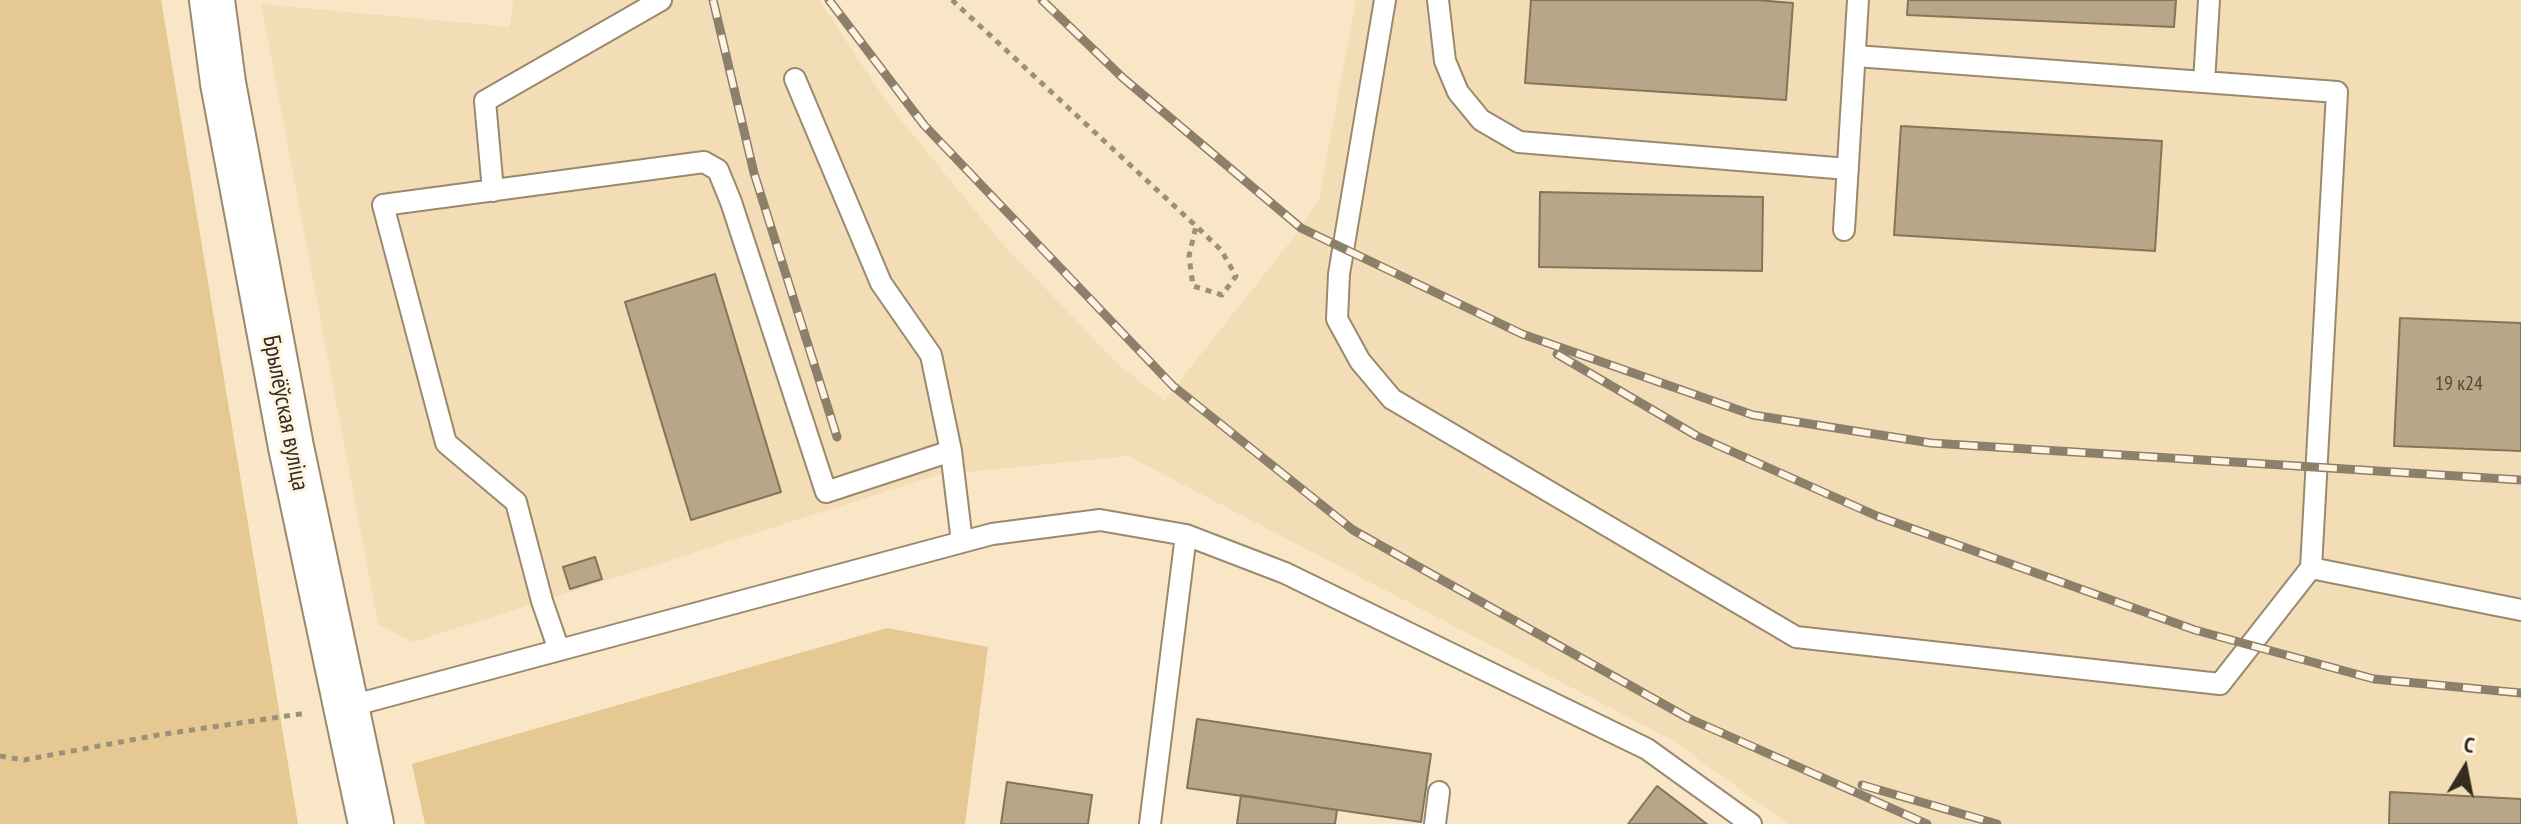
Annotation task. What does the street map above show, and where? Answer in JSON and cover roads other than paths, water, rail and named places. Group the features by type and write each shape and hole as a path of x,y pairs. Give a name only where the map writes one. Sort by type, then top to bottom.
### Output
{"street":[{"name":"Брылёўская вуліца","path":"212,0 223,83 288,432 371,824"}],"lane":[{"path":"493,191 485,101 661,0"},
{"path":"1385,0 1339,274 1337,319 1360,361 1392,399 1796,637 2220,684 2311,568 2337,92 1856,56"},
{"path":"1438,0 1445,61 1458,92 1481,120 1519,142 1848,169"},
{"path":"1844,230 1858,0"},
{"path":"2204,82 2209,0"},
{"path":"795,79 881,283 931,355 951,451 962,542"},
{"path":"559,650 542,601 516,502 446,443 383,205 704,162 718,170 731,202 826,492 951,451"},
{"path":"347,707 992,534 1100,520 1186,535 1285,573 1647,749 1751,824"},
{"path":"1150,824 1186,535"},
{"path":"2311,568 2521,610"},
{"path":"1435,824 1439,792"}],"railway":[{"path":"713,0 754,173 837,437"},
{"path":"829,0 924,125 1173,386 1353,530 1688,718 1927,824"},
{"path":"1042,0 1123,78 1301,228 1522,334 1753,415 1931,443 2521,480"},
{"path":"1557,354 1697,436 1877,516 2195,630 2374,679 2521,693"},
{"path":"1862,785 1997,824"}]}
